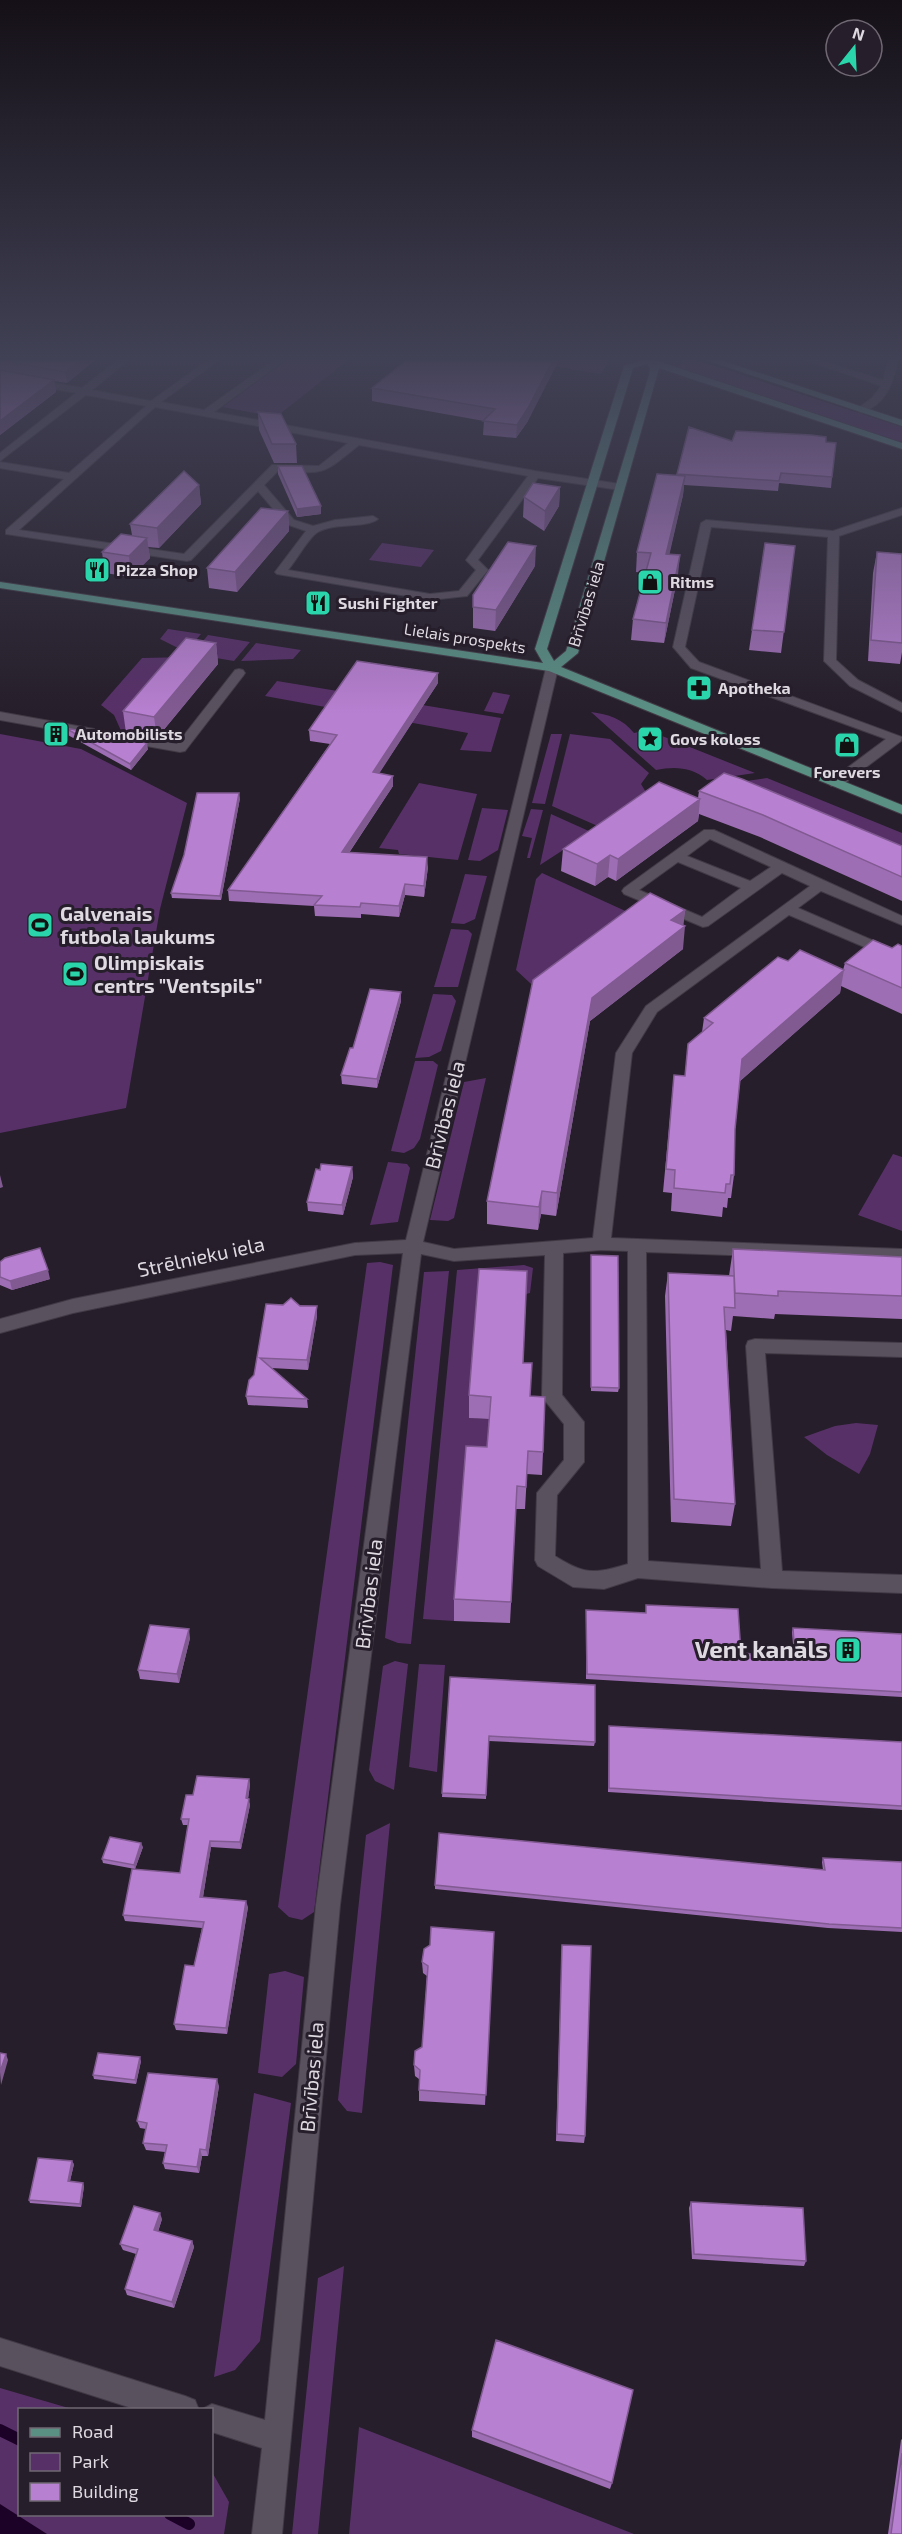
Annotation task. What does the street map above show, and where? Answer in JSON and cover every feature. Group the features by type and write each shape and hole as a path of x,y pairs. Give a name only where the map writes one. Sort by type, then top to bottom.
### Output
{"main road":[{"name":"Brīvības iela","path":"595,478 541,649 552,668 572,653 623,478"},
{"name":"Lielais prospekts","path":"0,585 552,668 902,810"}],"street":[{"path":"72,478 10,532 187,558 264,478"},
{"path":"373,519 335,523 312,530 281,572 430,597 463,594 482,570 472,560 532,478"},
{"path":"560,478 620,487"},
{"path":"258,484 290,522 312,530"},
{"path":"900,737 695,666 680,647 706,523 834,534 902,511"},
{"path":"834,534 830,661 854,683 902,708"},
{"name":"Brīvības iela","path":"267,2534 328,1905 413,1246 552,668"},
{"path":"0,716 180,748 239,673"},
{"path":"836,783 900,737"},
{"path":"781,867 703,923 629,891 709,833 902,921"},
{"path":"677,856 751,887"},
{"path":"601,1245 624,1053 651,1009 820,885"},
{"path":"788,909 902,958"},
{"name":"Strēlnieku iela","path":"0,1326 85,1304 355,1248 413,1246 454,1255 601,1245 637,1245 902,1255"},
{"path":"637,1245 638,1569"},
{"path":"554,1249 552,1397 574,1422 574,1462 547,1493 545,1560 573,1578 604,1580 638,1569 902,1584"},
{"path":"772,1578 755,1346 902,1350"},
{"path":"0,2352 182,2408"},
{"path":"213,2418 278,2438"}],"green space":[{"path":"382,543 434,550 421,567 369,560"},
{"path":"168,629 201,634 186,652 160,639"},
{"path":"208,635 250,642 234,661 192,654"},
{"path":"256,643 301,650 293,659 241,661"},
{"path":"190,657 125,733 122,733 114,715 101,705 142,658"},
{"path":"277,681 501,718 491,752 460,750 468,733 265,696"},
{"path":"493,692 510,695 503,714 484,711"},
{"path":"591,712 615,718 634,733 647,730 755,773 707,780 689,770 670,768 656,770"},
{"name":"Olimpiskais centrs \"Ventspils\"","path":"0,734 81,749 187,803 160,909 126,1108 0,1133"},
{"path":"551,734 562,734 545,804 532,803"},
{"path":"570,734 610,739 649,773 641,784 647,794 600,827 552,806"},
{"path":"767,778 902,833 902,871 718,785"},
{"path":"419,783 477,794 458,860 399,854 398,850 379,848"},
{"path":"482,808 508,810 498,850 480,861 468,860"},
{"path":"531,809 543,810 530,858 527,858 532,838 522,836"},
{"path":"551,814 591,832 540,865"},
{"path":"542,873 643,919 543,995 516,970 536,879"},
{"path":"465,874 487,876 475,919 464,924 451,923"},
{"path":"451,929 468,930 472,934 458,987 434,987"},
{"path":"433,994 452,995 456,1001 441,1051 429,1057 415,1058"},
{"path":"415,1061 433,1061 438,1065 420,1139 414,1148 404,1153 391,1151"},
{"path":"486,1078 454,1218 448,1221 430,1220 464,1082"},
{"path":"893,1154 902,1157 902,1231 858,1215"},
{"path":"388,1162 407,1164 410,1168 398,1222 370,1225"},
{"path":"380,1262 393,1265 314,1912 302,1920 289,1917 278,1907 367,1263"},
{"path":"524,1265 533,1268 530,1293 526,1294 470,1418 490,1419 487,1470 465,1469 454,1621 423,1619 457,1270"},
{"path":"449,1271 411,1644 398,1643 385,1638 424,1272"},
{"path":"856,1423 878,1425 870,1454 859,1474 827,1455 804,1437 835,1426"},
{"path":"395,1661 408,1664 394,1790 375,1781 369,1770 383,1666"},
{"path":"419,1664 445,1665 437,1772 409,1767"},
{"path":"390,1823 362,2113 347,2111 338,2100 366,1835"},
{"path":"285,1971 304,1977 296,2064 282,2077 258,2073 269,1974"},
{"path":"254,2093 291,2103 260,2341 235,2370 214,2377"},
{"path":"344,2266 318,2534 292,2534 318,2278"},
{"path":"0,2388 69,2408 18,2408 18,2516 213,2516 213,2474 229,2502 224,2534 0,2534"},
{"path":"359,2427 634,2534 349,2534"}],"shaded area":[{"path":"0,2504 47,2534 0,2534"}],"building":[{"path":"177,478 192,478 199,485 157,528 130,524"},
{"path":"283,478 308,478 321,506 297,509"},
{"path":"656,478 684,478 666,554 680,555 666,623 633,619 651,553 637,552"},
{"path":"739,478 780,478 779,481"},
{"path":"533,483 560,487 545,511 524,497"},
{"path":"261,508 288,511 235,572 207,568"},
{"path":"121,534 147,538 129,556 102,552"},
{"path":"508,542 536,546 496,610 473,607 473,595"},
{"path":"765,543 795,546 784,632 752,630"},
{"path":"877,552 902,554 902,643 871,640"},
{"path":"186,638 216,643 154,717 123,711"},
{"path":"357,661 438,673 373,772 393,776 342,852 427,857 424,886 405,884 399,906 361,903 360,907 314,905 322,896 228,890 337,735 309,730"},
{"path":"65,728 147,743 130,764"},
{"path":"724,773 902,846 902,877 763,815 699,791"},
{"path":"659,782 700,799 618,859 610,855 597,864 563,849"},
{"path":"197,793 239,793 220,896 171,893 184,855"},
{"path":"650,893 685,910 671,920 685,926 592,998 557,1193 542,1191 539,1207 487,1201 533,980"},
{"path":"873,940 892,948 898,944 902,946 902,988 845,963"},
{"path":"800,950 844,970 742,1059 735,1129 734,1175 731,1175 730,1184 726,1184 725,1193 674,1188 675,1170 666,1169 674,1075 685,1076 688,1044 713,1023 704,1018 778,957 788,961"},
{"path":"370,989 401,992 377,1079 341,1075 350,1048 353,1048"},
{"path":"321,1164 352,1167 342,1205 307,1202 316,1169 320,1170"},
{"path":"40,1248 48,1270 10,1281 0,1277 0,1262 5,1258"},
{"path":"733,1249 902,1257 902,1296 778,1291 778,1296 735,1293"},
{"path":"591,1255 618,1256 619,1388 591,1387"},
{"path":"479,1269 527,1271 523,1363 532,1363 530,1396 545,1397 543,1452 528,1451 526,1487 517,1486 511,1602 454,1599 466,1446 487,1447 491,1397 469,1395"},
{"path":"668,1273 734,1276 735,1308 724,1307 735,1504 674,1499"},
{"path":"291,1298 300,1306 317,1306 307,1360 260,1358 307,1399 246,1396 249,1380 254,1375 266,1304 283,1305"},
{"path":"646,1605 738,1609 741,1653 795,1657 793,1628 902,1634 902,1692 587,1674 586,1610 646,1613"},
{"path":"150,1625 189,1629 177,1674 138,1670"},
{"path":"450,1677 595,1685 595,1742 489,1736 486,1795 442,1793"},
{"path":"609,1726 902,1742 902,1806 609,1788"},
{"path":"197,1776 249,1779 246,1798 249,1799 240,1842 210,1841 200,1897 246,1901 226,2028 174,2024 185,1965 194,1966 204,1922 123,1915 132,1869 180,1873 189,1819 181,1819 186,1795 193,1795"},
{"path":"439,1833 825,1870 823,1858 902,1862 902,1928 829,1924 435,1885"},
{"path":"110,1837 141,1843 134,1865 102,1859"},
{"path":"431,1927 494,1932 486,2095 419,2090 420,2070 414,2065 415,2051 422,2047 428,1966 422,1962 424,1949 430,1945"},
{"path":"562,1945 591,1946 585,2136 557,2134"},
{"path":"0,2053 6,2054 0,2072"},
{"path":"98,2053 140,2057 135,2080 93,2075"},
{"path":"148,2073 217,2079 206,2150 200,2149 197,2167 163,2163 167,2145 143,2143 147,2123 137,2121"},
{"path":"38,2158 72,2161 68,2181 83,2183 80,2204 29,2200"},
{"path":"691,2202 803,2208 806,2261 694,2254"},
{"path":"134,2206 160,2213 154,2230 192,2241 172,2302 125,2289 138,2249 120,2244"},
{"path":"496,2340 633,2390 612,2483 472,2430"},
{"path":"902,2453 902,2534 891,2534"}],"waterway":[{"path":"0,2430 18,2439"},
{"path":"174,2516 189,2524"}],"place":[{"name":"Pizza Shop","path":"97,570"},
{"name":"Ritms","path":"650,582"},
{"name":"Sushi Fighter","path":"318,603"},
{"name":"Apotheka","path":"699,688"},
{"name":"Automobilists","path":"56,734"},
{"name":"Govs koloss","path":"650,739"},
{"name":"Forevers","path":"847,745"},
{"name":"Galvenais futbola laukums","path":"40,925"},
{"name":"Olimpiskais centrs \"Ventspils\"","path":"75,974"},
{"name":"Vent kanāls","path":"848,1650"}]}
